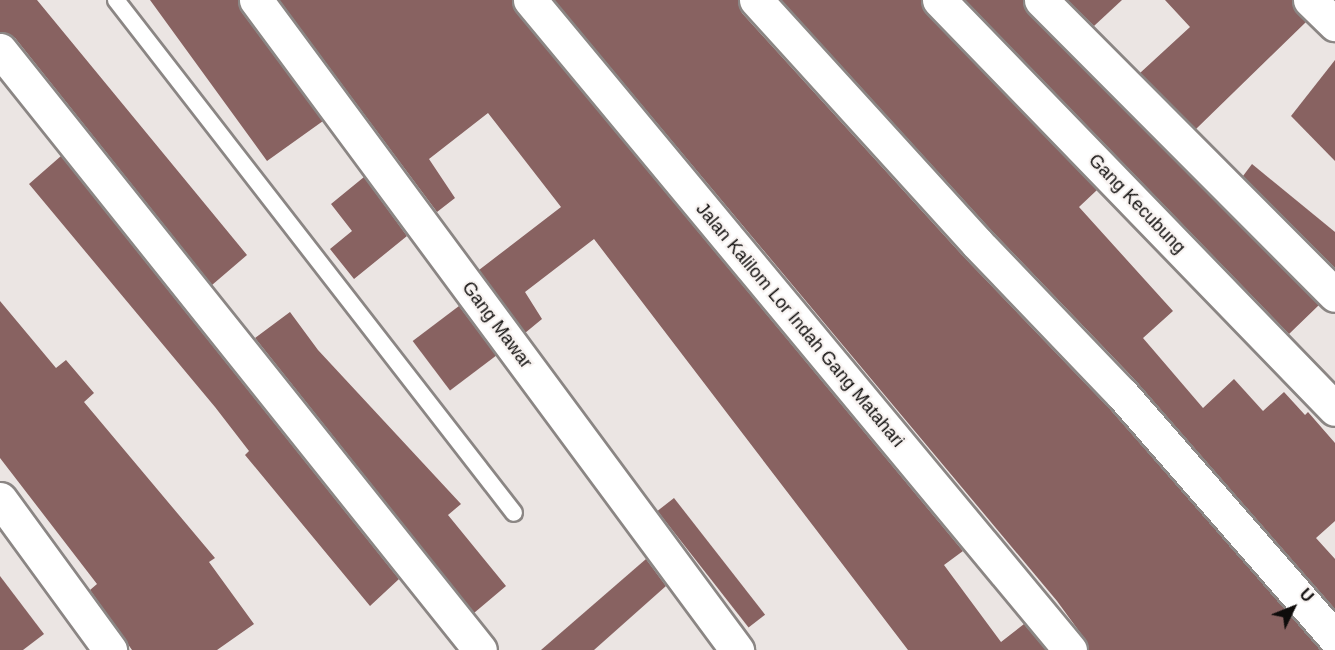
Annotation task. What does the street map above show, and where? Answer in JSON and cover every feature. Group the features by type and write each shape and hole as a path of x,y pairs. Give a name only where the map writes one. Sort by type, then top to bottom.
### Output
{"street":[{"name":"Gang Mawar","path":"256,0 736,650"},
{"name":"Jalan Kalilom Lor Indah Gang Matahari","path":"530,0 1070,650"},
{"path":"756,0 977,243 1122,394 1335,638"},
{"name":"Gang Kecubung","path":"939,0 1335,409"},
{"path":"1041,0 1335,295"},
{"path":"1310,0 1335,24"},
{"path":"0,50 480,650"},
{"path":"0,499 110,650"}],"lane":[{"path":"116,0 514,513"}],"building":[{"path":"0,0 37,0 247,255 212,285 15,38 0,32"},
{"path":"150,0 238,0 241,11 323,121 267,161"},
{"path":"279,0 512,0 516,12 963,551 944,565 1001,642 1024,624 1046,650 908,650 594,239 525,292 542,319 525,333 479,270 561,207 488,113 429,159 455,198 437,212"},
{"path":"554,0 738,0 742,13 963,256 1108,407 1321,650 1088,650 1084,638 1057,601"},
{"path":"781,0 921,0 926,13 1097,190 1079,207 1173,311 1143,338 1203,408 1234,379 1263,411 1284,392 1305,415 1308,412 1335,443 1335,521 1316,538 1335,559 1335,609 1136,381 991,230"},
{"path":"965,0 1023,0 1028,13 1319,305 1289,334"},
{"path":"1067,0 1122,0 1094,26"},
{"path":"1165,0 1292,0 1306,22 1196,129 1140,73 1190,27"},
{"path":"1335,60 1335,161 1291,116"},
{"path":"61,156 399,579 370,606 245,455 249,451 215,407 29,184"},
{"path":"1252,164 1335,232 1335,268 1243,176"},
{"path":"364,177 407,236 354,279 330,249 352,231 331,204"},
{"path":"0,301 56,368 66,360 94,393 84,402 215,558 209,562 254,624 217,650 132,650 90,590 97,584 0,458"},
{"path":"459,306 496,356 450,390 413,341"},
{"path":"290,312 318,350 461,504 448,515 506,586 474,613 255,338"},
{"path":"674,498 765,615 749,628 657,511"},
{"path":"646,559 666,586 594,650 541,650"},
{"path":"0,576 44,634 23,650 0,650"}]}
